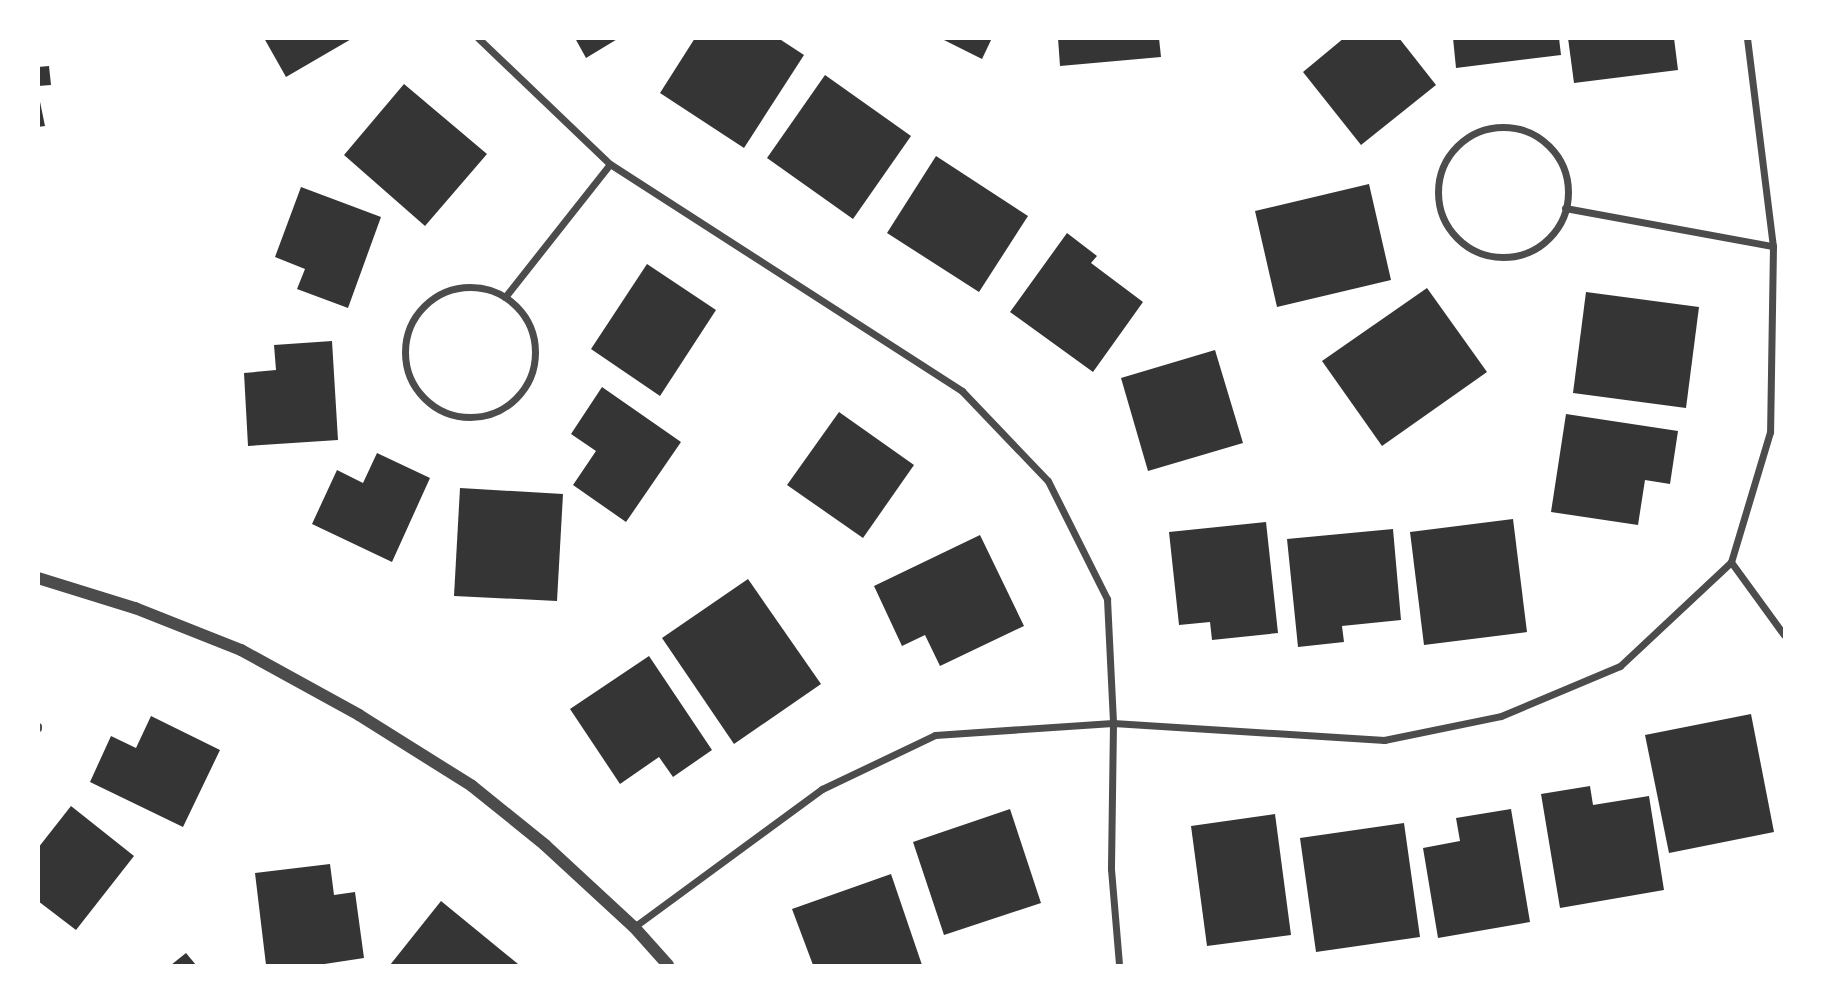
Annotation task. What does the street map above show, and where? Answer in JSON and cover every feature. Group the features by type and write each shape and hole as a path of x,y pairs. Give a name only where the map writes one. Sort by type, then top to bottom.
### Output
{"street":[{"path":"478,38 610,164 962,391 1048,481 1107,599 1113,723 1111,869 1119,965"},
{"path":"634,927 822,789 935,735 1113,723 1384,740 1501,716 1620,666 1731,562 1770,432 1773,246 1747,38"},
{"path":"1494,127 1517,128 1538,137 1554,152 1565,172 1568,195 1565,208 1553,235 1538,248 1518,256 1498,258 1478,253 1461,243 1447,227 1439,208 1438,188 1443,168 1454,149 1472,134 1494,127"},
{"path":"505,297 610,164"},
{"path":"1565,208 1773,246"},
{"path":"461,287 484,288 505,297 522,312 532,332 535,355 531,377 520,394 505,408 486,416 466,418 446,413 428,402 414,387 407,368 405,348 409,328 422,308 439,294 461,287"},
{"path":"1731,562 1784,635"},
{"path":"38,578 135,608 241,650 359,715 472,786 545,845 634,927 668,965"}],"building":[{"path":"264,38 353,38 286,77"},
{"path":"575,38 619,38 586,58"},
{"path":"695,38 778,38 804,55 744,148 660,93"},
{"path":"940,38 992,38 982,59"},
{"path":"1058,38 1159,38 1161,57 1060,66"},
{"path":"1344,38 1399,38 1436,85 1361,145 1303,72"},
{"path":"1453,38 1559,38 1561,55 1456,68"},
{"path":"1568,38 1674,38 1678,70 1574,83"},
{"path":"49,66 51,85 38,86 38,67"},
{"path":"825,75 911,136 853,219 767,158"},
{"path":"404,84 487,154 425,226 344,155"},
{"path":"38,92 45,126 38,127"},
{"path":"936,156 1028,216 979,292 887,233"},
{"path":"1369,184 1391,280 1277,307 1255,211"},
{"path":"301,187 381,217 348,308 297,289 305,269 275,257"},
{"path":"1067,233 1097,256 1091,263 1143,302 1093,372 1010,312"},
{"path":"647,264 716,310 660,396 591,349"},
{"path":"1427,288 1487,372 1382,446 1322,361"},
{"path":"1586,292 1699,307 1686,408 1573,393"},
{"path":"332,341 338,440 248,446 244,373 276,370 274,345"},
{"path":"1215,350 1243,443 1148,471 1121,378"},
{"path":"602,387 681,442 626,522 573,485 596,451 571,434"},
{"path":"839,412 914,465 863,538 787,485"},
{"path":"1566,414 1678,431 1670,484 1645,480 1638,525 1551,512"},
{"path":"377,453 430,478 392,562 312,524 337,470 363,483"},
{"path":"460,488 563,494 557,601 454,596"},
{"path":"1513,519 1527,632 1424,645 1410,532"},
{"path":"1266,522 1278,633 1212,640 1210,622 1179,625 1169,532"},
{"path":"1393,529 1401,620 1342,626 1344,642 1298,647 1287,539"},
{"path":"980,535 1024,626 940,666 925,635 902,646 874,586"},
{"path":"748,579 821,684 734,744 662,638"},
{"path":"649,656 712,750 673,777 659,757 620,784 570,709"},
{"path":"1751,714 1774,832 1669,853 1645,735"},
{"path":"151,716 220,750 183,827 90,782 111,736 136,748"},
{"path":"1590,786 1593,805 1649,796 1664,890 1560,908 1541,794"},
{"path":"71,806 134,856 76,930 38,901 38,848"},
{"path":"1010,809 1041,903 944,935 913,842"},
{"path":"1511,809 1530,922 1438,938 1423,848 1460,841 1456,818"},
{"path":"1275,814 1291,935 1207,946 1191,826"},
{"path":"1404,823 1420,937 1316,952 1300,838"},
{"path":"330,864 334,895 355,892 364,958 318,965 266,965 255,873"},
{"path":"891,874 922,965 813,965 792,909"},
{"path":"441,901 518,964 390,965"},
{"path":"186,953 196,965 171,965"}]}
